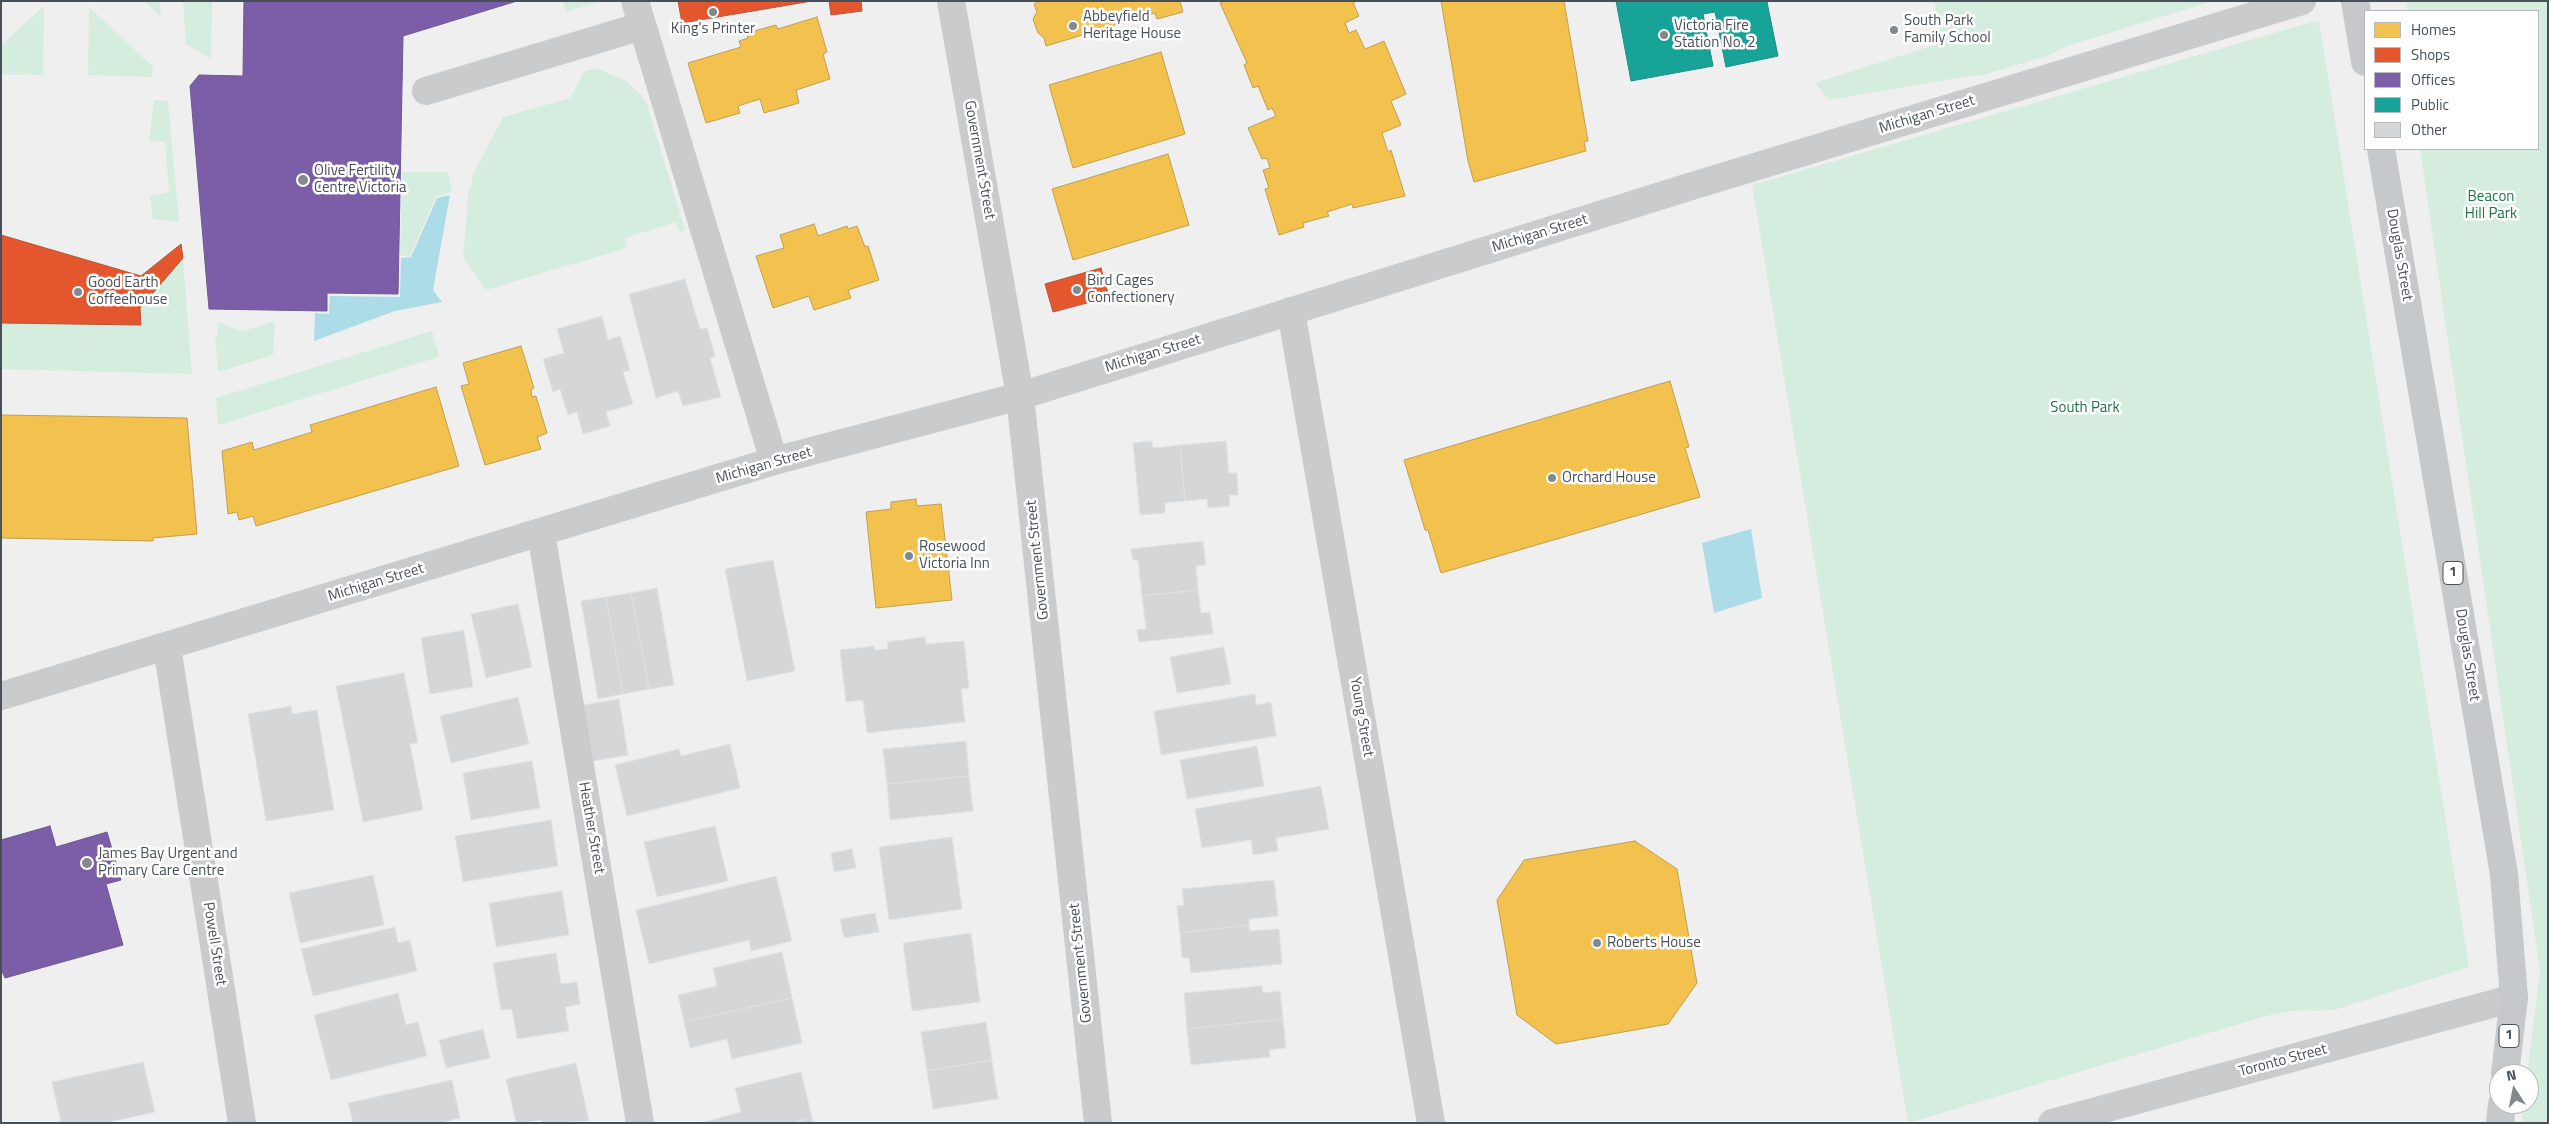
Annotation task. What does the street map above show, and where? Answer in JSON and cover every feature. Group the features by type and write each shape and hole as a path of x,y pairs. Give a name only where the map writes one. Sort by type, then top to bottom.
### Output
{"main road":[{"path":"2354,1 2364,56"},
{"name":"Douglas Street","path":"2381,150 2504,874 2514,998 2506,1064"}],"street":[{"name":"Government Street","path":"951,1 1020,396 1098,1123"},
{"name":"Michigan Street","path":"1,696 774,461 1020,396 1692,186 2302,1"},
{"path":"426,91 639,14 774,461"},
{"name":"Young Street","path":"1291,311 1431,1123"},
{"name":"Heather Street","path":"541,533 640,1123"},
{"name":"Powell Street","path":"167,647 242,1123"},
{"name":"Toronto Street","path":"2052,1123 2514,998"}],"green space":[{"path":"144,1 160,1 161,17"},
{"path":"183,1 212,1 211,59 186,44"},
{"path":"562,1 601,1 566,12"},
{"path":"1934,1 2213,1 2064,47 2047,56 1983,75 1829,100 1815,83 1941,43"},
{"name":"Beacon Hill Park","path":"2406,1 2548,1 2548,1123 2522,1123 2523,1114 2539,1114 2539,1064 2528,1064 2540,971 2420,150 2539,150 2539,10 2407,10"},
{"path":"44,6 43,75 1,74 1,45"},
{"path":"89,7 153,67 152,77 88,75"},
{"name":"South Park","path":"2319,20 2469,967 2334,1010 2290,1011 2266,1016 1908,1123 1752,185"},
{"path":"596,68 628,82 646,101 685,230 680,232 676,222 625,238 627,248 486,290 463,257 468,196 474,173 503,117 570,98 584,72"},
{"path":"154,100 168,101 179,222 153,219 150,196 169,192 165,142 149,141"},
{"path":"402,172 448,172 452,192 436,196 410,256 400,256"},
{"path":"183,258 192,374 1,369 1,323 141,325 140,308"},
{"path":"275,321 273,355 218,372 215,337 217,337 218,322 243,331"},
{"path":"432,331 439,357 218,425 216,398"}],"water":[{"path":"450,195 433,290 442,302 395,311 314,341 315,313 329,314 330,296 400,297 401,258 411,257 437,198"},
{"path":"1751,529 1762,598 1714,613 1702,543"}],"building: Homes":[{"name":"Abbeyfield Heritage House","path":"1040,1 1180,1 1183,12 1157,19 1155,13 1046,46 1044,38 1038,33 1033,19 1037,12 1034,4"},
{"path":"1225,1 1357,1 1353,3 1359,16 1345,23 1349,33 1356,30 1365,49 1384,41 1406,94 1391,101 1401,125 1382,133 1388,152 1391,150 1405,196 1353,208 1352,204 1327,212 1329,216 1303,223 1304,227 1279,235 1265,189 1269,188 1263,170 1270,168 1267,158 1262,159 1248,128 1276,116 1272,108 1268,110 1258,86 1253,88 1244,65 1247,63 1220,3"},
{"path":"1441,1 1564,1 1588,141 1584,142 1586,151 1474,182 1468,161"},
{"path":"817,17 827,52 823,54 830,79 796,90 799,103 764,113 760,99 738,106 740,113 706,123 688,63 741,47 739,41 748,38 747,33 776,25 778,29"},
{"path":"1161,52 1185,134 1073,168 1049,85"},
{"path":"1168,154 1189,225 1073,260 1052,189"},
{"path":"814,224 818,236 847,226 848,229 857,226 865,247 868,246 879,280 848,290 851,298 814,310 809,296 773,308 756,256 784,248 780,235"},
{"path":"521,346 534,388 531,390 532,397 536,396 547,433 537,437 541,449 485,465 461,386 469,384 463,363"},
{"name":"Orchard House","path":"1670,381 1689,447 1685,448 1700,497 1441,573 1428,530 1425,530 1404,460"},
{"path":"436,387 459,466 256,526 253,516 239,520 237,512 228,514 222,451 252,442 254,450 312,432 310,425"},
{"path":"1,415 187,418 197,534 153,538 153,541 1,538"},
{"name":"Rosewood Victoria Inn","path":"916,499 917,506 941,504 952,600 876,608 866,512 891,509 891,502"},
{"name":"Roberts House","path":"1635,841 1677,869 1697,983 1668,1024 1556,1044 1517,1015 1497,900 1524,860"}],"building: Shops":[{"name":"King's Printer","path":"678,1 812,1 682,23"},
{"path":"829,1 861,1 862,11 831,15"},
{"name":"Good Earth Coffeehouse","path":"1,235 141,276 181,244 183,258 140,308 141,325 1,323"},
{"name":"Bird Cages Confectionery","path":"1101,268 1109,297 1053,312 1045,284"}],"building: Offices":[{"path":"244,1 517,1 403,36 398,294 327,293 327,311 209,309 190,86 199,75 243,76"},
{"path":"50,826 56,847 107,832 121,880 106,884 123,945 5,978 1,969 1,840"}],"building: Public":[{"name":"Victoria Fire Station No. 2","path":"1616,1 1770,1 1767,2 1778,56 1726,67 1715,12 1703,14 1713,66 1631,81"}],"building: Other":[{"path":"685,279 700,329 707,328 715,356 710,358 721,397 683,406 678,391 656,398 629,294"},
{"path":"602,316 608,340 620,336 630,370 623,372 633,404 606,412 610,426 583,434 577,412 568,415 560,389 553,392 543,359 564,353 557,329"},
{"path":"1152,441 1153,448 1180,445 1185,501 1165,503 1165,513 1140,515 1133,443"},
{"path":"1226,441 1229,473 1237,473 1238,495 1229,495 1230,506 1208,508 1207,499 1185,501 1180,445"},
{"path":"1203,541 1206,565 1196,566 1198,590 1142,596 1138,560 1133,560 1131,549"},
{"path":"773,560 795,671 747,681 725,569"},
{"path":"657,588 674,685 649,689 631,593"},
{"path":"1198,590 1201,613 1210,612 1213,634 1139,642 1137,630 1146,629 1142,596"},
{"path":"631,593 649,689 623,694 606,597"},
{"path":"606,597 623,694 598,699 581,601"},
{"path":"518,604 532,667 486,678 471,614"},
{"path":"464,630 473,687 430,694 421,638"},
{"path":"925,637 926,644 964,641 969,688 961,689 965,722 867,733 863,700 846,702 840,650 874,646 875,650 888,649 887,642"},
{"path":"1224,647 1231,684 1177,693 1170,657"},
{"path":"404,673 418,743 410,744 423,810 363,822 336,686"},
{"path":"1255,694 1256,705 1271,702 1276,736 1161,755 1154,711"},
{"path":"518,697 529,744 451,763 440,716"},
{"path":"619,699 628,755 593,761 583,705"},
{"path":"291,706 292,714 317,710 334,810 266,821 248,714"},
{"path":"966,741 969,776 887,784 883,749"},
{"path":"730,744 740,788 627,816 615,765 679,749 681,756"},
{"path":"1257,746 1264,786 1187,799 1180,760"},
{"path":"532,761 540,808 471,820 463,773"},
{"path":"969,776 973,811 890,820 887,784"},
{"path":"1321,786 1329,829 1276,838 1278,851 1253,855 1251,840 1202,848 1195,809"},
{"path":"551,820 558,866 463,882 455,836"},
{"path":"715,826 728,881 657,897 644,842"},
{"path":"952,837 962,909 889,920 879,847"},
{"path":"852,849 856,868 834,872 831,853"},
{"path":"373,875 384,925 300,943 289,893"},
{"path":"776,876 792,941 751,951 749,940 649,964 636,910"},
{"path":"1274,880 1278,916 1249,919 1249,925 1180,933 1177,906 1184,905 1182,889"},
{"path":"562,891 569,935 496,947 489,903"},
{"path":"875,913 879,932 844,938 840,919"},
{"path":"1249,925 1250,931 1279,929 1282,964 1191,973 1189,958 1182,958 1180,933"},
{"path":"395,927 398,943 410,940 417,971 313,996 301,949"},
{"path":"971,933 980,1002 912,1011 903,943"},
{"path":"782,952 792,998 684,1022 678,995 717,986 713,968"},
{"path":"556,953 561,984 577,982 580,1004 565,1007 569,1031 517,1039 512,1009 501,1010 493,963"},
{"path":"1262,986 1263,993 1280,991 1283,1019 1187,1029 1184,993"},
{"path":"398,993 406,1025 418,1022 427,1056 331,1080 314,1015"},
{"path":"792,998 802,1043 732,1059 727,1039 690,1048 684,1022"},
{"path":"1283,1019 1286,1048 1269,1050 1270,1057 1191,1065 1187,1029"},
{"path":"986,1022 992,1060 927,1071 921,1032"},
{"path":"483,1029 490,1058 446,1068 439,1040"},
{"path":"992,1060 998,1099 933,1109 927,1071"},
{"path":"143,1062 155,1112 104,1123 61,1123 52,1082"},
{"path":"576,1063 589,1121 542,1123 542,1120 516,1123 506,1079"},
{"path":"801,1072 812,1118 792,1123 701,1123 741,1112 735,1088"},
{"path":"452,1080 460,1118 440,1123 353,1123 348,1103"},
{"path":"812,1118 813,1123 792,1123"}],"place":[{"name":"King's Printer","path":"713,12"},
{"name":"Abbeyfield Heritage House","path":"1073,26"},
{"name":"South Park Family School","path":"1894,30"},
{"name":"Victoria Fire Station No. 2","path":"1664,35"},
{"name":"Olive Fertility Centre Victoria","path":"303,180"},
{"name":"Bird Cages Confectionery","path":"1077,290"},
{"name":"Good Earth Coffeehouse","path":"78,292"},
{"name":"Orchard House","path":"1552,478"},
{"name":"Rosewood Victoria Inn","path":"909,556"},
{"name":"James Bay Urgent and Primary Care Centre","path":"87,863"},
{"name":"Roberts House","path":"1597,943"}]}
